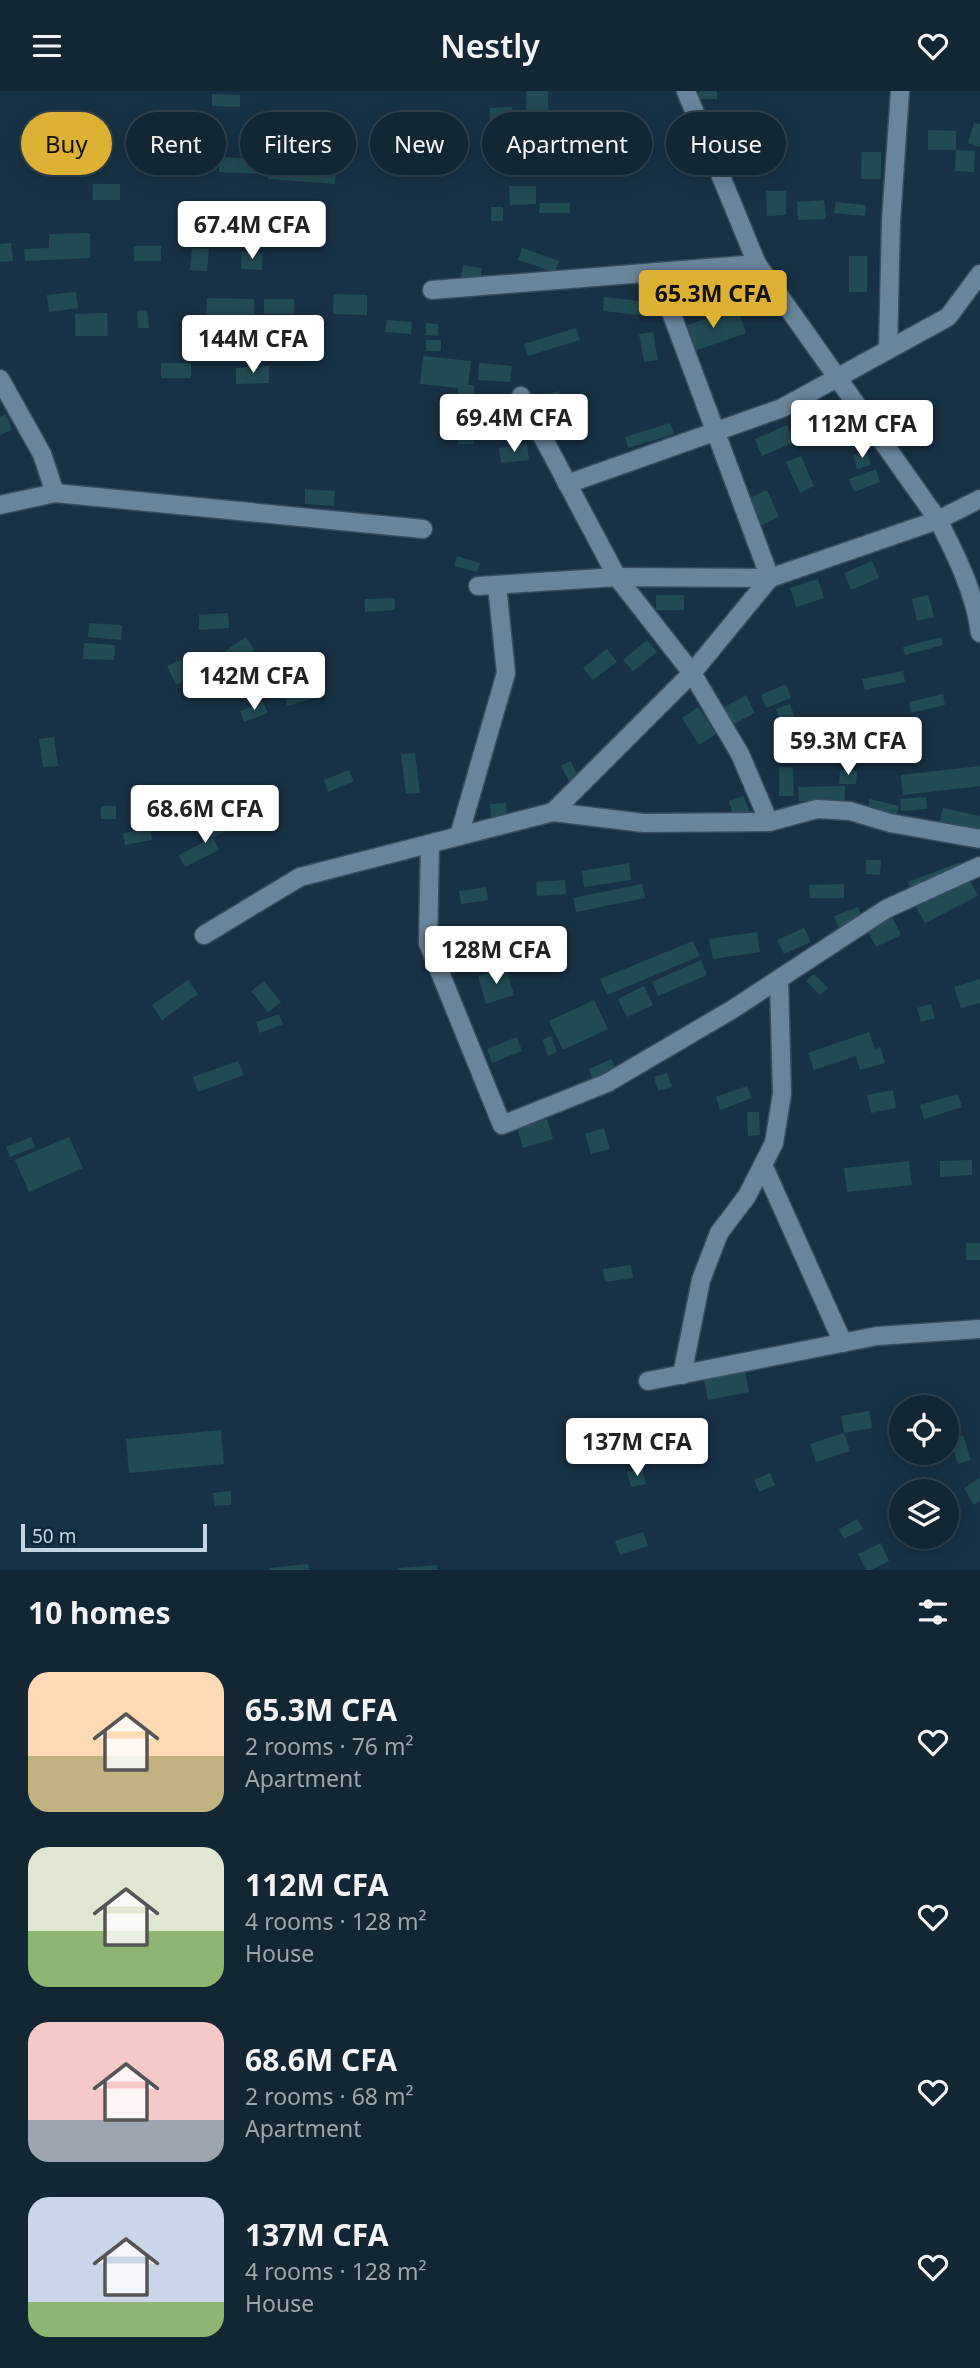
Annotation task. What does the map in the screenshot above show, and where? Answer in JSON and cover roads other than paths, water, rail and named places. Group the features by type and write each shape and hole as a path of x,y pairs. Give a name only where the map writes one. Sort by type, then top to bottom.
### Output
{"street":[{"path":"686,91 757,264 938,520 959,562 980,633"},
{"path":"888,350 891,221 900,91"},
{"path":"432,290 757,264"},
{"path":"656,272 770,578"},
{"path":"567,484 782,408 948,317 980,274"},
{"path":"0,379 42,454 55,492"},
{"path":"521,396 617,577 692,673 740,754 769,822"},
{"path":"0,505 55,492 423,529"},
{"path":"478,586 617,577 770,578 938,520 980,499"},
{"path":"554,812 692,673 770,578"},
{"path":"459,836 506,673 497,585"},
{"path":"204,935 300,877 554,812 643,823 769,822 817,809 850,811 890,823 980,839"},
{"path":"430,843 428,943 502,1125 607,1083 733,1009 886,909 980,866"},
{"path":"682,1375 701,1280 719,1233 747,1196 774,1143 782,1094 779,979"},
{"path":"763,1165 842,1343"},
{"path":"648,1381 877,1336 980,1329"}]}
